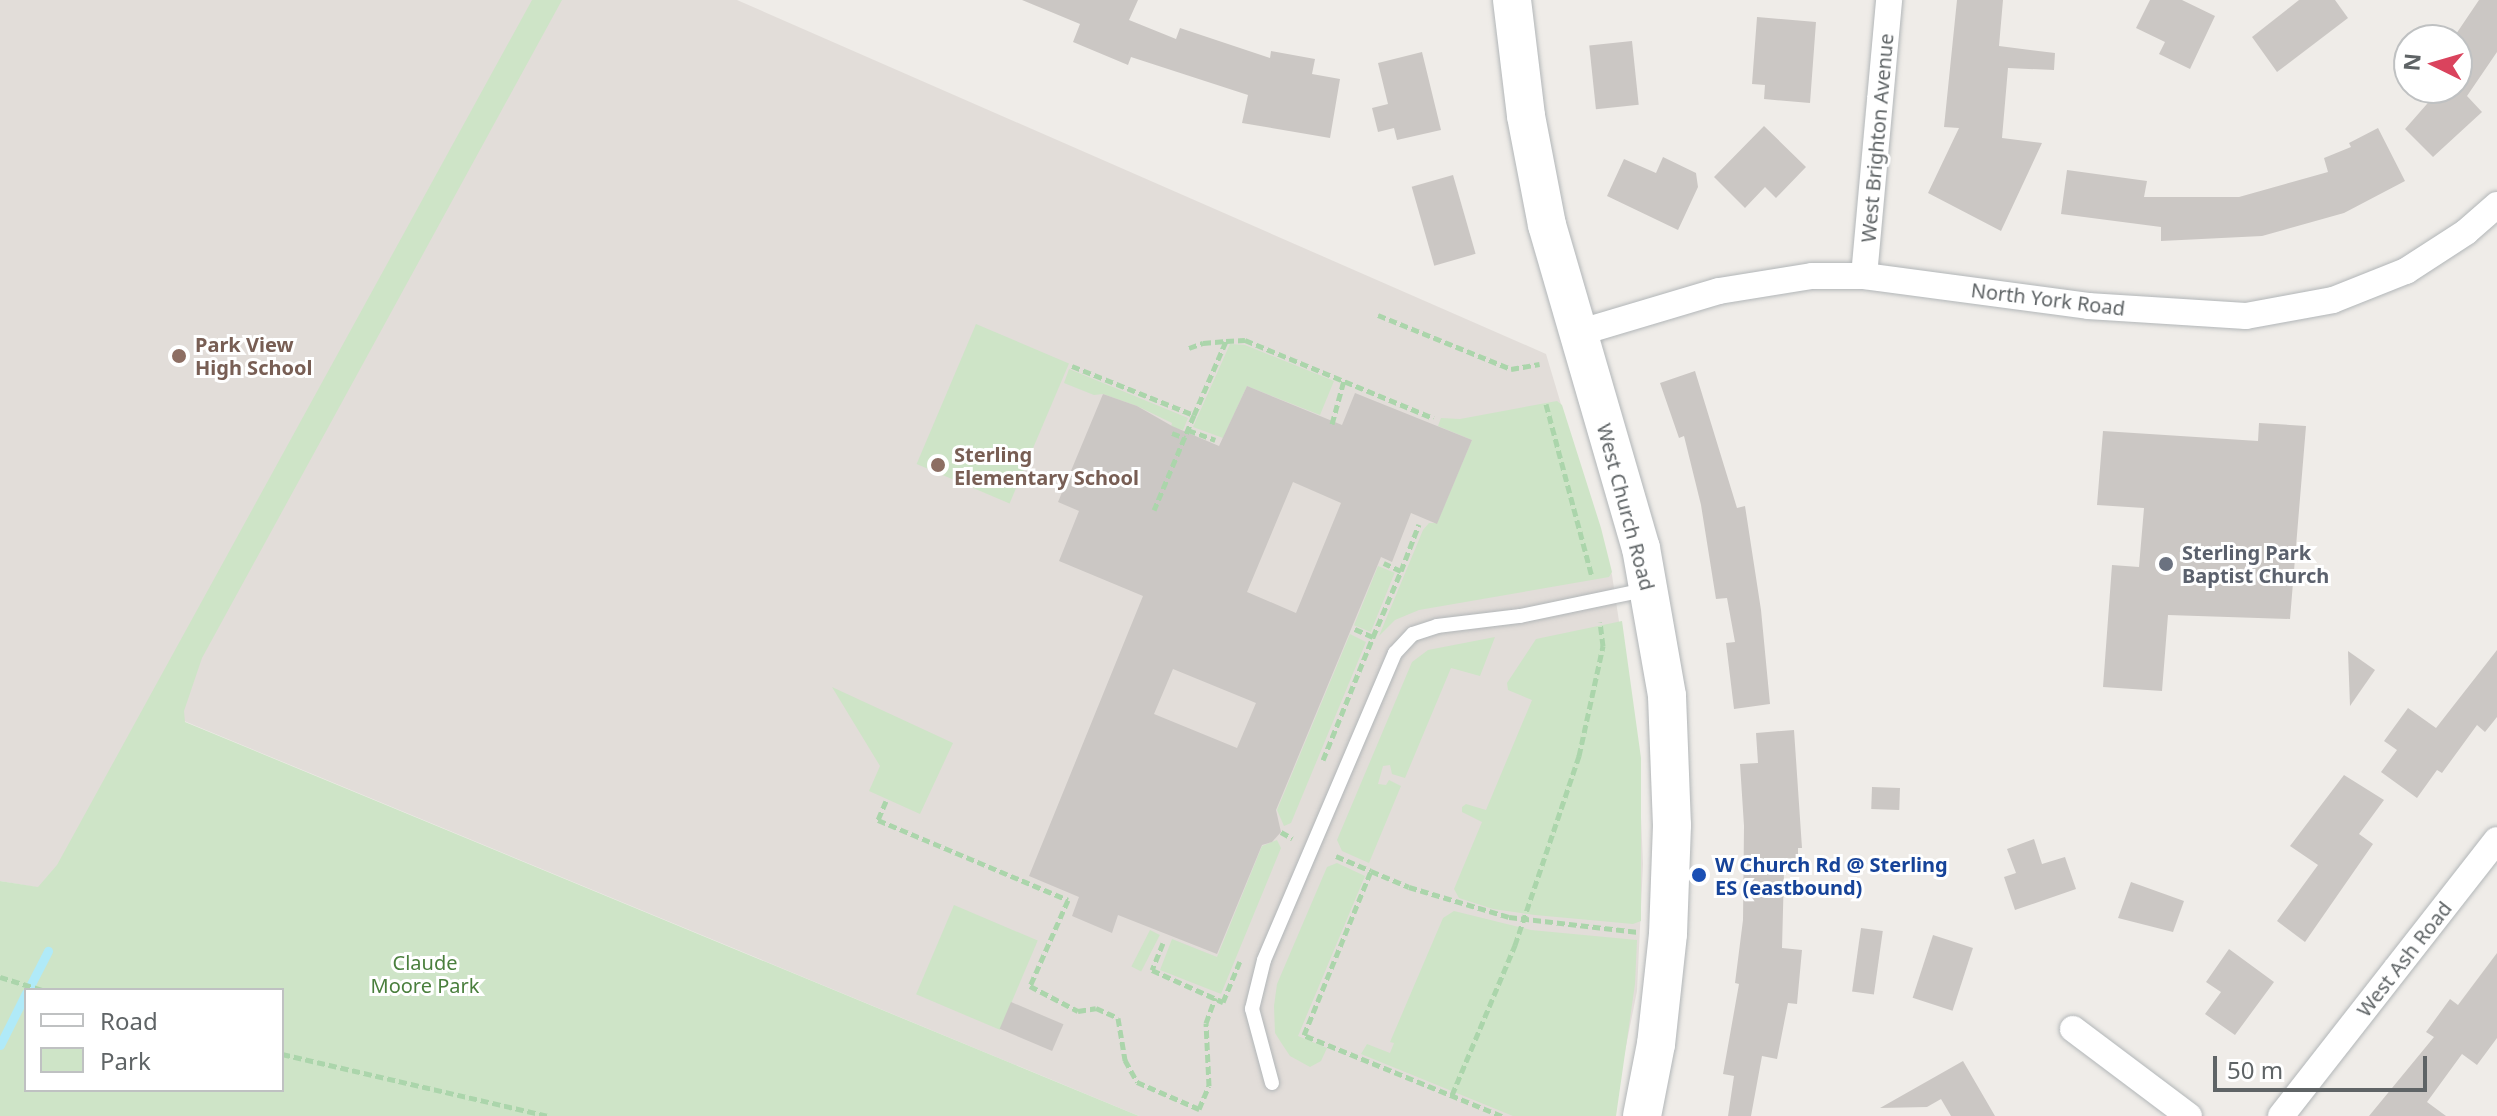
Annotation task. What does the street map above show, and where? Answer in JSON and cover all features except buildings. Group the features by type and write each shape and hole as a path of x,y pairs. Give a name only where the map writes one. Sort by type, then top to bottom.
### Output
{"main road":[{"name":"West Church Road","path":"1512,0 1526,116 1547,225 1641,548 1667,696 1672,825 1668,934 1656,1044 1642,1116"}],"street":[{"name":"West Brighton Avenue","path":"1864,276 1889,0"},
{"name":"North York Road","path":"1578,333 1719,291 1812,276 1864,276 2088,306 2246,316 2333,300 2406,271 2466,232 2497,205"},
{"name":"West Ash Road","path":"2281,1116 2497,840"},
{"path":"2073,1029 2189,1116"}],"lane":[{"path":"1272,1083 1252,1009 1264,960 1395,653 1413,634 1437,626 1520,616 1649,589"}],"path":[{"path":"1378,315 1511,369 1540,364"},
{"path":"1189,348 1203,343 1245,340 1433,418"},
{"path":"1154,510 1226,341"},
{"path":"1072,366 1194,415"},
{"path":"1332,424 1344,380"},
{"path":"1546,404 1592,577"},
{"path":"1188,430 1215,440"},
{"path":"1172,433 1185,438"},
{"path":"1321,766 1419,524"},
{"path":"1384,563 1401,571"},
{"path":"1452,1095 1525,919 1579,756 1603,646 1600,622"},
{"path":"1355,629 1373,637"},
{"path":"886,801 878,820 1068,900 1030,986 1078,1011 1096,1008 1118,1018 1125,1060 1137,1082 1199,1109 1209,1086 1206,1023 1215,998"},
{"path":"1286,851 1297,823"},
{"path":"1281,832 1292,838"},
{"path":"1336,856 1458,902 1525,919 1643,932"},
{"path":"1371,871 1304,1035 1502,1116"},
{"path":"1163,943 1152,970 1223,1002 1246,947"},
{"path":"0,977 36,988"},
{"path":"284,1054 548,1116"}],"shaded area":[{"name":"Sterling Elementary School","path":"0,0 737,0 1546,354 1612,575 1638,747 1643,864 1637,991 1612,1116 1139,1116 160,711 58,891 0,881"}],"green space":[{"name":"Claude Moore Park","path":"532,0 562,0 202,658 184,711 185,722 1139,1116 0,1116 0,881 38,887 57,865"},
{"path":"976,324 1069,363 1010,503 917,464"},
{"path":"1230,344 1245,345 1334,381 1320,415 1247,386 1223,438 1193,427"},
{"path":"1069,369 1188,418 1183,430 1171,427 1172,423 1137,406 1103,394 1094,395 1064,383"},
{"path":"1557,401 1562,405 1601,528 1612,572 1609,577 1419,610 1395,620 1379,636 1423,530 1429,523 1437,523 1472,440 1438,426 1441,418 1460,419"},
{"path":"1378,566 1395,573 1371,632 1354,625"},
{"path":"1622,621 1641,758 1641,921 1633,924 1535,915 1493,909 1459,898 1454,889 1482,822 1462,812 1462,807 1466,804 1486,810 1532,700 1508,690 1507,683 1536,639"},
{"path":"1350,634 1366,642 1291,823 1284,826 1277,810"},
{"path":"1495,637 1480,676 1451,668 1405,778 1392,774 1390,765 1383,766 1378,784 1386,785 1389,780 1401,786 1369,863 1342,851 1337,840 1412,662 1428,650"},
{"path":"832,687 953,743 920,814 869,791 880,766"},
{"path":"1277,840 1281,848 1221,994 1160,970 1172,939 1217,957 1262,846"},
{"path":"1337,863 1365,876 1298,1036 1327,1048 1321,1061 1310,1067 1290,1056 1275,1033 1274,1006 1277,984 1327,867"},
{"path":"954,905 1038,941 1000,1030 916,994"},
{"path":"1454,911 1531,930 1637,940 1635,984 1616,1116 1513,1116 1361,1054 1367,1044 1390,1053 1394,1043 1390,1042 1443,918"},
{"path":"1150,930 1160,935 1141,972 1131,967"}],"waterway":[{"path":"29,988 48,951"},
{"path":"0,1045 24,997"}],"place":[{"name":"Park View High School","path":"179,356"},
{"name":"Sterling Elementary School","path":"938,465"},
{"name":"Sterling Park Baptist Church","path":"2166,564"},
{"name":"W Church Rd @ Sterling ES (eastbound)","path":"1699,875"}]}
